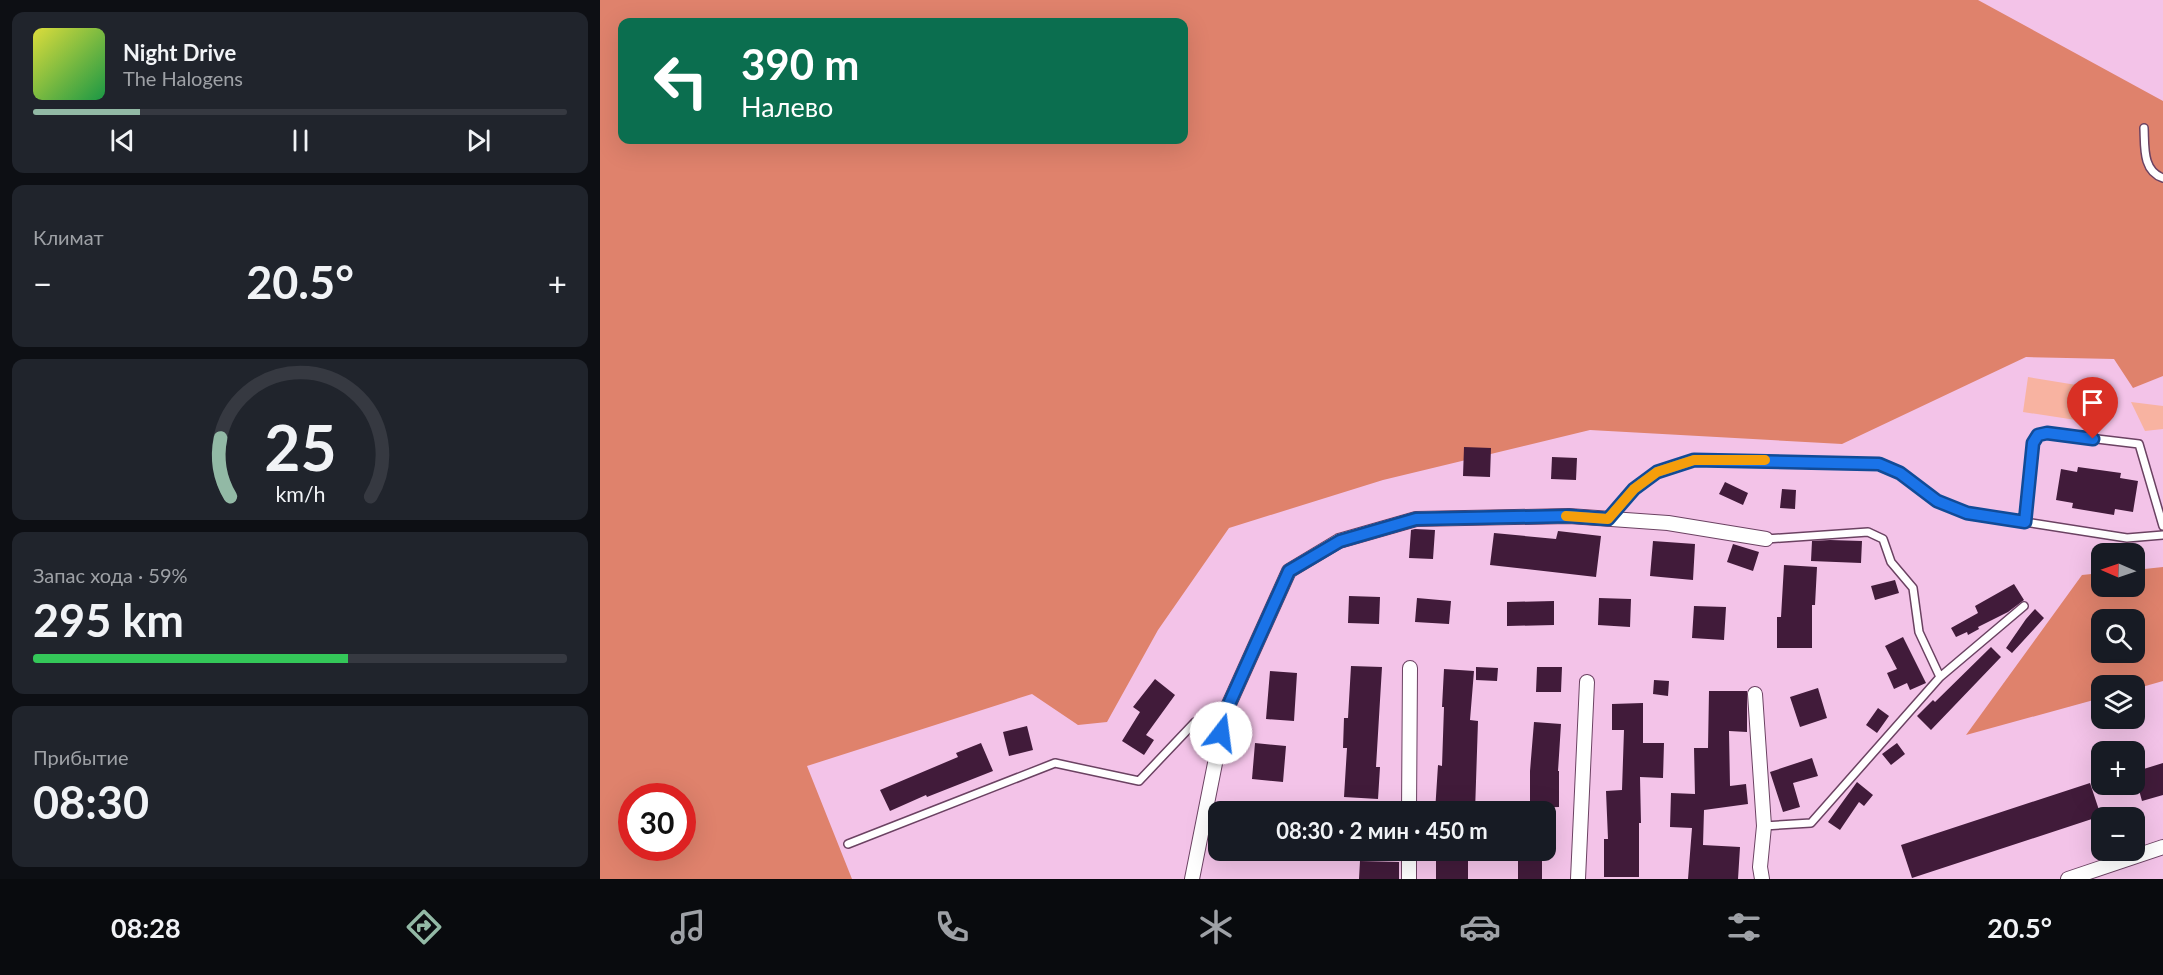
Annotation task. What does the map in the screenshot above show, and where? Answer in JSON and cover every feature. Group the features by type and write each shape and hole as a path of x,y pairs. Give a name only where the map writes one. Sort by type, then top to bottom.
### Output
{"street":[{"path":"1192,879 1225,713 1289,571 1340,541 1416,519 1569,516 1668,523 1766,539"},
{"path":"1409,801 1410,668"},
{"path":"1578,879 1587,682"},
{"path":"1755,694 1764,826 1760,867 1762,879"},
{"path":"2068,879 2163,847"},
{"path":"1409,861 1409,879"}],"lane":[{"path":"2144,128 2145,160 2156,176 2163,178"},
{"path":"2025,522 2033,443 2038,435 2047,433 2139,444 2163,526"},
{"path":"1608,519 1634,489 1657,472 1694,460 1879,464 1900,473 1937,501 1967,513 2127,538 2163,535"},
{"path":"1766,539 1868,532 1883,539 1891,562 1913,588 1919,632 1940,677"},
{"path":"1764,826 1811,823 1940,677 2024,606"},
{"path":"848,844 1055,763 1139,782 1195,722 1225,713"}],"shaded area":[{"path":"600,0 1978,0 2163,101 2163,376 2133,388 2114,359 2026,357 1842,444 1590,430 1383,480 1229,528 1158,630 1107,722 1078,725 1032,694 807,766 852,879 600,879"},
{"path":"2028,377 2107,390 2102,424 2023,412"},
{"path":"2131,402 2163,406 2163,429 2145,431"},
{"path":"2163,567 2163,681 2145,686 2145,675 2091,675 2091,701 1966,735 2082,575 2091,574 2091,597 2145,597 2145,569"}],"building":[{"path":"1464,447 1491,448 1490,477 1463,476"},
{"path":"1552,457 1577,458 1576,480 1551,479"},
{"path":"2078,467 2121,473 2120,478 2138,481 2133,512 2115,509 2114,515 2072,508 2073,503 2056,500 2061,469 2077,472"},
{"path":"1725,482 1748,493 1743,505 1719,494"},
{"path":"1782,489 1796,490 1795,509 1780,508"},
{"path":"1411,530 1435,530 1433,559 1409,558"},
{"path":"1558,531 1601,536 1596,577 1490,565 1494,533 1556,539"},
{"path":"1653,541 1695,544 1693,580 1650,576"},
{"path":"1812,541 1862,541 1861,563 1811,561"},
{"path":"1733,544 1759,552 1753,571 1727,562"},
{"path":"1784,565 1817,567 1815,605 1812,605 1812,648 1777,648 1777,617 1781,617"},
{"path":"1895,580 1899,593 1875,600 1871,586"},
{"path":"2014,584 2024,600 1968,635 1967,632 1956,637 1951,628 1978,613 1975,606"},
{"path":"1349,596 1380,597 1379,624 1348,623"},
{"path":"1417,598 1451,601 1449,624 1415,622"},
{"path":"1599,598 1631,599 1630,627 1598,625"},
{"path":"1554,601 1554,625 1507,626 1507,602"},
{"path":"1694,606 1726,607 1724,640 1692,638"},
{"path":"2035,609 2044,618 2012,653 2006,648"},
{"path":"1903,637 1926,683 1910,690 1907,683 1894,689 1887,673 1897,669 1885,646"},
{"path":"1991,647 2001,657 1931,730 1917,716 1933,700 1935,702"},
{"path":"1351,666 1382,667 1376,767 1380,767 1378,799 1344,797 1347,748 1343,748 1344,718 1348,718"},
{"path":"1476,667 1498,668 1497,681 1476,680"},
{"path":"1537,667 1562,667 1561,692 1536,692"},
{"path":"1444,669 1474,671 1470,720 1478,721 1475,801 1436,801 1438,765 1442,766 1444,707 1442,707"},
{"path":"1270,671 1297,673 1294,721 1266,719"},
{"path":"1155,679 1175,695 1146,735 1154,740 1144,755 1122,741 1140,712 1133,707"},
{"path":"1654,680 1669,681 1668,696 1653,694"},
{"path":"1818,688 1827,718 1800,727 1790,697"},
{"path":"1709,691 1747,691 1747,732 1729,731 1730,786 1746,784 1748,804 1704,810 1703,845 1740,847 1738,879 1688,879 1692,828 1670,827 1671,793 1695,794 1694,748 1708,748"},
{"path":"1643,703 1643,743 1664,743 1663,778 1640,777 1639,877 1604,877 1604,839 1608,839 1606,791 1622,790 1624,730 1612,730 1612,704"},
{"path":"1878,708 1889,716 1877,733 1866,725"},
{"path":"1534,722 1561,724 1558,771 1559,807 1556,807 1556,801 1530,801"},
{"path":"1027,726 1033,750 1009,756 1003,732"},
{"path":"981,743 993,771 927,797 926,795 890,811 880,790 958,757 956,753"},
{"path":"1255,743 1286,746 1283,782 1252,779"},
{"path":"1897,743 1905,754 1891,765 1882,754"},
{"path":"1812,758 1818,776 1793,783 1800,807 1783,812 1770,772"},
{"path":"2163,763 2163,795 2142,801 2140,795 2145,795 2145,769"},
{"path":"1857,782 1873,795 1864,806 1859,802 1840,830 1828,822"},
{"path":"2090,783 2091,795 2094,795 2098,807 2091,807 2091,819 1912,878 1901,845"},
{"path":"1360,861 1399,862 1399,879 1359,879"},
{"path":"1436,861 1468,861 1468,879 1436,879"},
{"path":"1518,861 1542,861 1542,879 1518,879"}],"slow traffic":[{"path":"1566,516 1608,519 1634,489 1657,472 1694,460 1765,460"}],"route":[{"path":"1221,733 1225,713 1289,571 1340,541 1416,519 1569,516 1608,519 1634,489 1657,472 1694,460 1879,464 1900,473 1937,501 1967,513 2025,522 2033,443 2038,435 2047,433 2093,439"}]}
